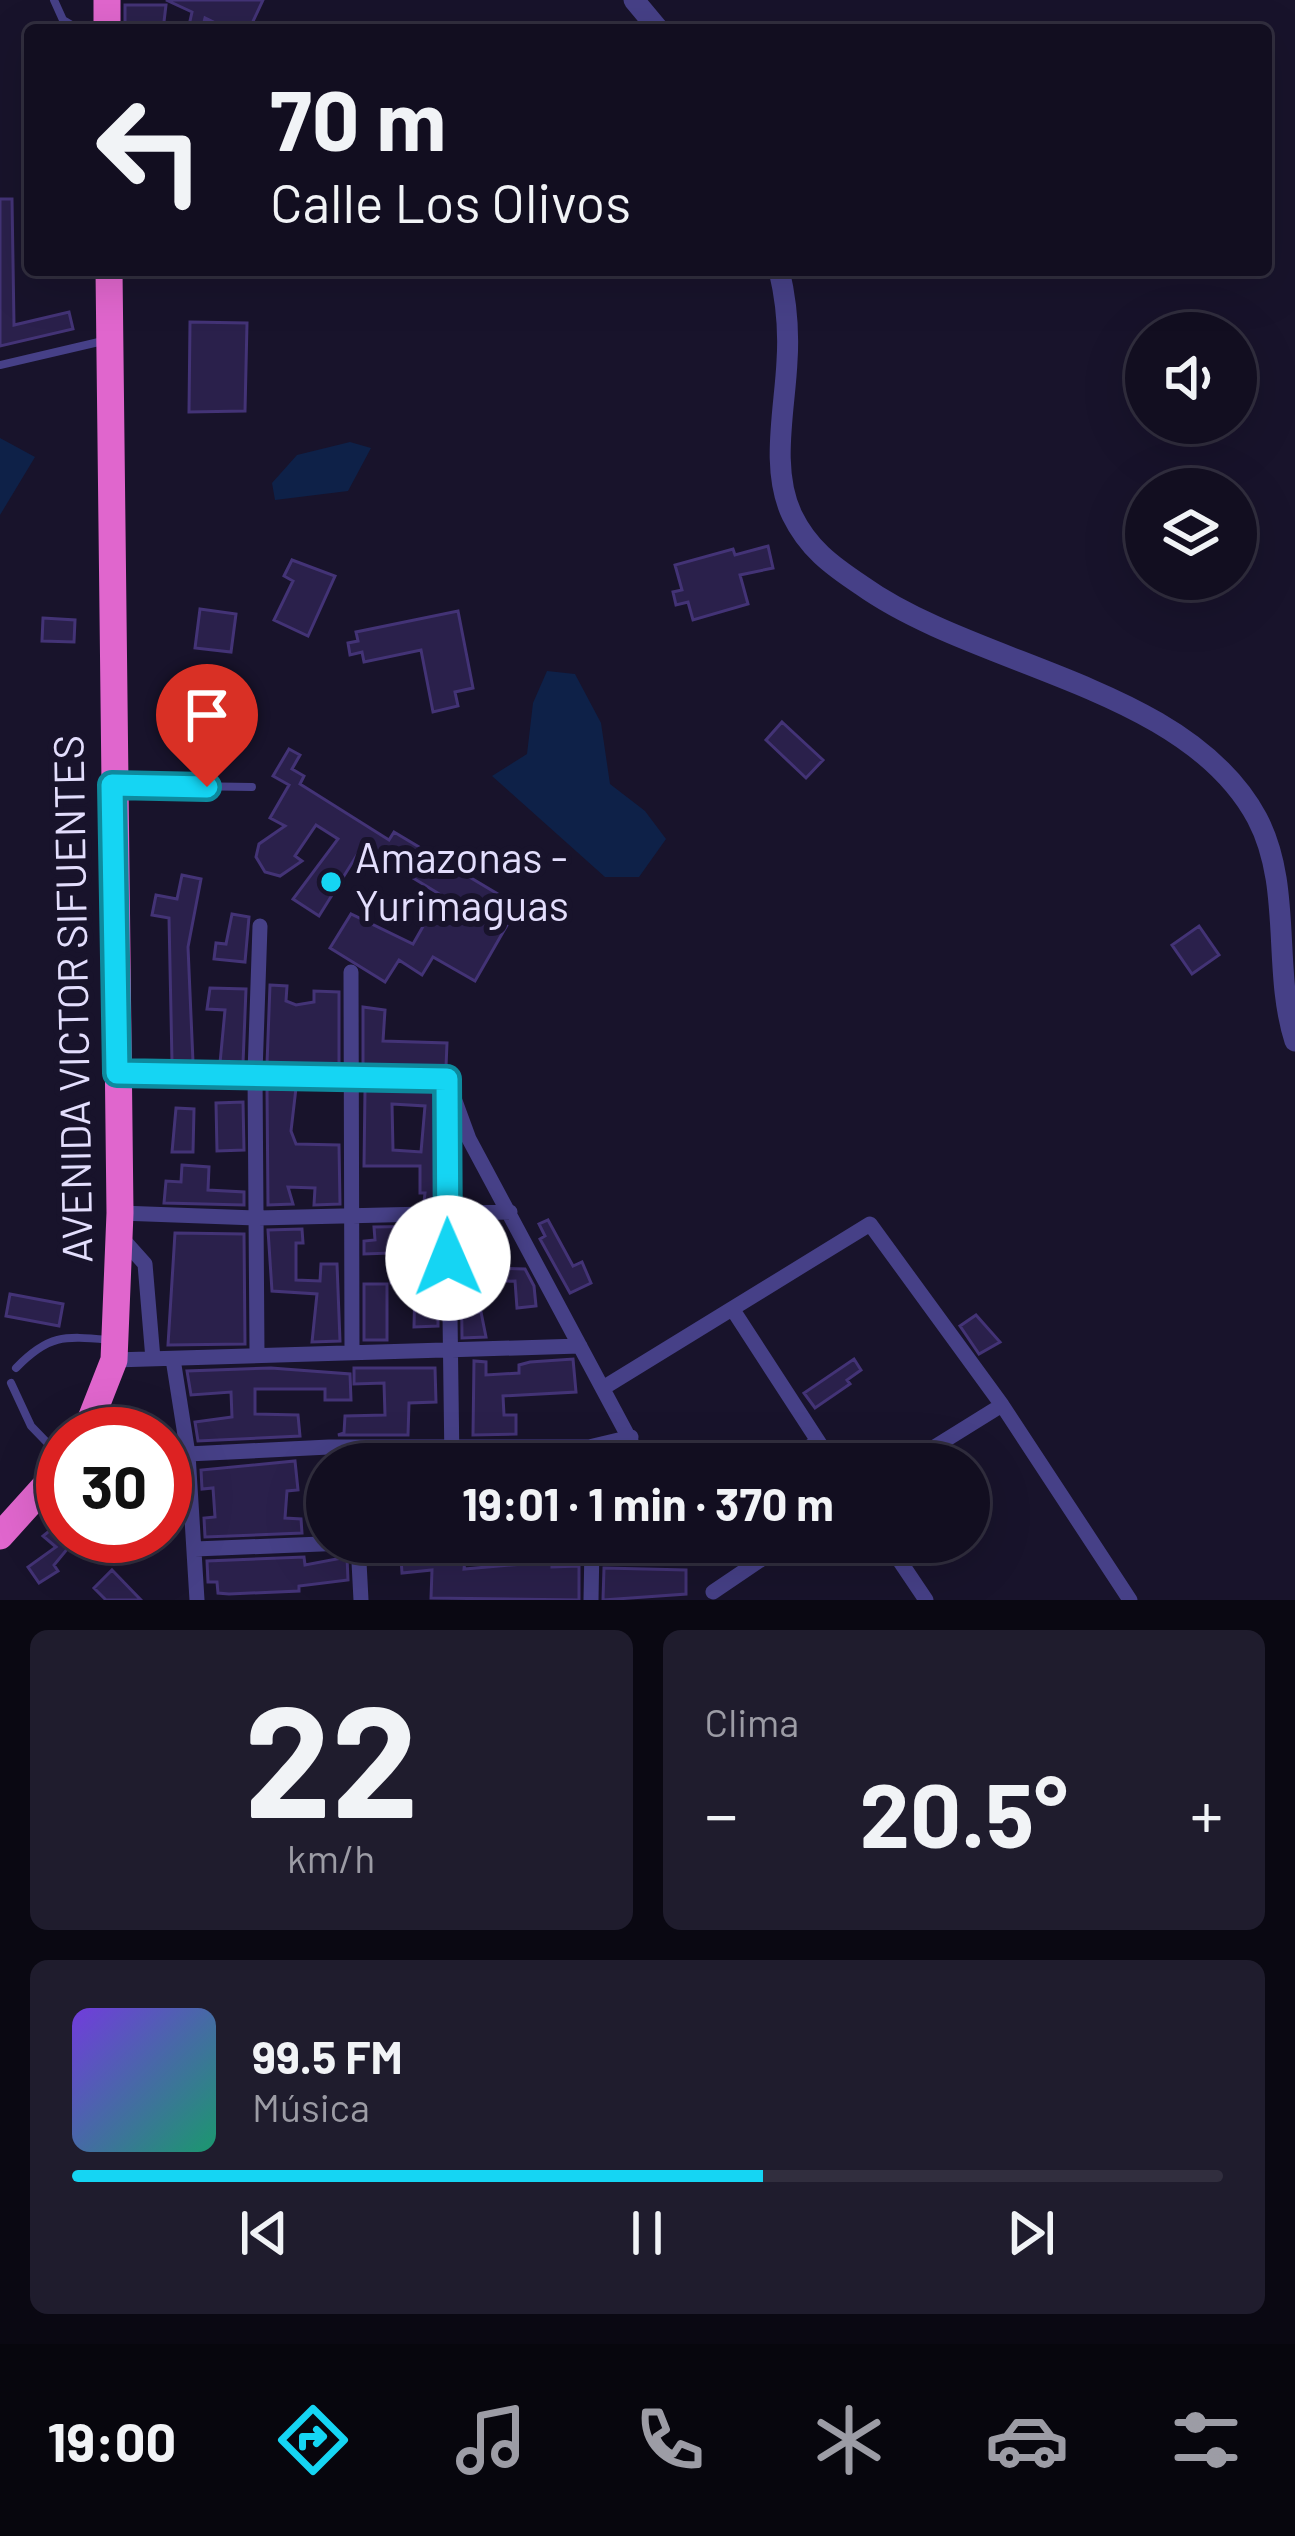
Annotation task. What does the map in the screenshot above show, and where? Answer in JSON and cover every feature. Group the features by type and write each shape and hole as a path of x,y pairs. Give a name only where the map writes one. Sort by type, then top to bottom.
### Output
{"highway":[{"name":"AVENIDA VICTOR SIFUENTES","path":"95,1407 115,1350 119,1224 110,276"},
{"path":"0,1536 36,1494"}],"street":[{"path":"634,0 654,24"},
{"path":"780,276 788,356 782,474 789,508 803,536 821,558 925,626 1089,686 1189,744 1223,774 1258,819 1279,899 1284,1006 1295,1041"},
{"path":"257,1353 255,1073 260,926"},
{"path":"351,972 352,1352"},
{"path":"117,1073 447,1079"},
{"path":"447,1079 469,1139 634,1443"},
{"path":"447,1079 452,1443"},
{"path":"119,1224 510,1211"},
{"path":"119,1224 145,1264 152,1359"},
{"path":"603,1388 870,1224 1002,1405 1130,1600"},
{"path":"733,1310 818,1442"},
{"path":"115,1350 173,1359 580,1346"},
{"path":"173,1359 181,1407"},
{"path":"941,1443 1002,1405"},
{"path":"617,1443 631,1437"},
{"path":"192,1454 306,1454"},
{"path":"192,1509 197,1600"},
{"path":"195,1550 306,1545"},
{"path":"359,1563 361,1600"},
{"path":"591,1600 592,1563"},
{"path":"712,1592 756,1563"},
{"path":"901,1563 926,1600"}],"lane":[{"path":"0,365 111,339"},
{"path":"112,785 252,788"},
{"path":"16,1368 41,1342 74,1336 115,1350"},
{"path":"11,1383 36,1432"}],"water":[{"path":"0,438 35,457 0,515"},
{"path":"350,442 371,448 348,491 275,500 272,483 297,455"},
{"path":"547,671 575,674 601,723 610,784 645,811 666,839 639,877 605,877 492,776 527,754 533,703"}],"building":[{"path":"166,0 263,0 252,24 218,24 205,18 204,24 189,24 192,12"},
{"path":"125,5 166,5 164,24 125,24"},
{"path":"0,199 12,199 14,325 69,312 73,329 0,346"},
{"path":"190,322 247,323 245,411 189,412"},
{"path":"768,546 773,568 740,575 748,604 693,620 688,602 676,605 673,592 682,590 675,565 733,549 735,555"},
{"path":"292,560 335,576 308,636 274,620 293,581 284,576"},
{"path":"200,609 236,614 231,652 195,648"},
{"path":"458,611 473,688 455,692 458,706 433,712 421,650 364,662 362,652 350,655 348,643 358,641 356,632"},
{"path":"43,618 75,620 74,642 42,641"},
{"path":"782,722 823,760 806,778 766,740"},
{"path":"289,749 300,755 292,769 304,776 300,784 389,840 394,832 518,906 475,981 433,957 422,975 399,960 385,982 330,948 351,914 413,944 441,895 362,847 319,916 293,899 338,839 316,825 295,856 302,861 280,876 265,872 256,857 259,844 285,826 270,818 289,785 273,776"},
{"path":"182,875 201,879 188,947 193,1062 172,1062 169,918 152,915 156,895 177,899"},
{"path":"232,914 249,917 245,962 214,959 216,943 226,944"},
{"path":"1199,926 1219,955 1192,974 1172,945"},
{"path":"270,985 287,986 286,1001 296,1005 314,1002 314,991 339,992 339,1065 267,1064"},
{"path":"210,988 246,989 243,1063 220,1063 225,1010 207,1009"},
{"path":"363,1007 385,1010 383,1041 447,1043 446,1067 363,1065"},
{"path":"267,1088 296,1088 291,1131 296,1144 339,1145 340,1204 314,1205 315,1188 288,1187 293,1204 268,1205"},
{"path":"365,1090 436,1091 436,1202 424,1202 425,1193 420,1193 420,1166 364,1166","holes":["392,1104 425,1106 421,1152 393,1150"]},
{"path":"243,1102 244,1150 217,1151 216,1103"},
{"path":"176,1108 194,1109 193,1152 172,1152"},
{"path":"182,1165 209,1167 208,1190 244,1192 244,1205 164,1203 166,1181 181,1182"},
{"path":"548,1220 573,1266 582,1262 591,1283 570,1293 540,1239 545,1236 539,1224"},
{"path":"470,1225 489,1225 491,1268 525,1269 534,1286 536,1306 517,1308 515,1281 474,1282 473,1312 481,1312 486,1337 462,1338 461,1243 471,1243"},
{"path":"437,1226 438,1283 427,1283 426,1311 438,1312 438,1326 414,1327 415,1283 391,1283 391,1253 364,1254 364,1241 375,1240 374,1227"},
{"path":"302,1229 303,1243 296,1243 296,1280 320,1281 321,1264 337,1264 340,1341 312,1342 317,1294 272,1291 268,1230"},
{"path":"175,1233 244,1234 245,1344 168,1345"},
{"path":"364,1284 387,1284 387,1340 364,1340"},
{"path":"10,1294 63,1304 59,1326 6,1316"},
{"path":"976,1315 1000,1342 979,1354 960,1326"},
{"path":"573,1359 576,1392 503,1396 504,1415 516,1415 516,1434 473,1435 474,1361 486,1362 486,1375 519,1373 519,1365 530,1362"},
{"path":"854,1359 861,1370 847,1380 850,1384 815,1408 804,1393"},
{"path":"271,1368 350,1374 351,1400 325,1400 325,1389 255,1389 255,1414 298,1415 300,1436 198,1441 195,1422 232,1417 231,1392 191,1395 187,1371"},
{"path":"354,1368 435,1368 436,1402 409,1403 408,1435 338,1435 344,1433 345,1416 385,1415 384,1383 354,1384"},
{"path":"295,1461 298,1490 287,1491 285,1518 301,1519 302,1533 205,1537 204,1518 215,1517 213,1488 202,1489 201,1470"},
{"path":"304,1557 305,1565 347,1563 348,1580 299,1586 299,1591 218,1593 217,1582 208,1582 207,1561"},
{"path":"36,1561 56,1563 58,1571 39,1583 28,1567"},
{"path":"401,1563 465,1563 464,1569 535,1563 579,1566 579,1600 431,1598 432,1570 402,1573"},
{"path":"604,1568 686,1570 686,1594 603,1600"},
{"path":"112,1570 141,1600 106,1600 94,1588"}],"place":[{"name":"Amazonas - Yurimaguas","path":"331,882"}],"route":[{"path":"207,787 112,785 117,1073 447,1079 448,1258"}]}
